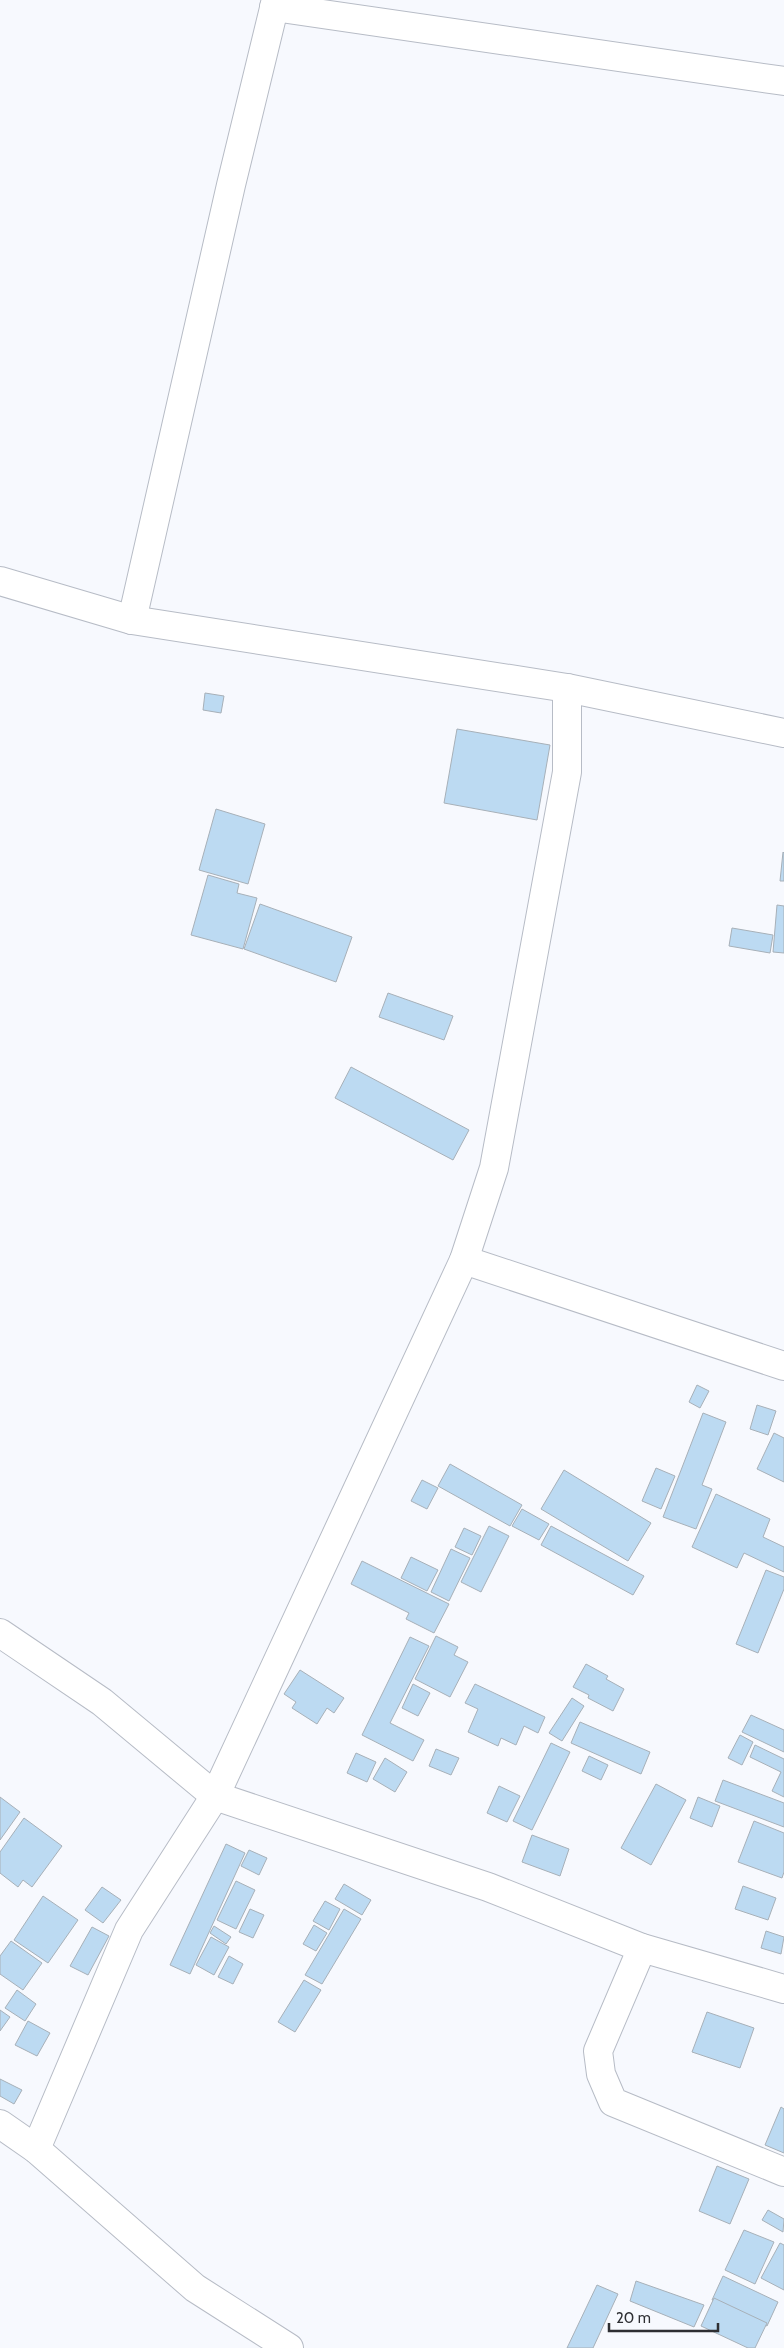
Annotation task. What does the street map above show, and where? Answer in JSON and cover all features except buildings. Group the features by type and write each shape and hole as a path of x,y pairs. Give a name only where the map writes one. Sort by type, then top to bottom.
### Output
{"street":[{"path":"132,620 231,185 275,4 784,81"},
{"path":"0,581 132,620 567,688 784,733"},
{"path":"36,2149 129,1930 215,1796 464,1260 494,1168 567,772 567,688"},
{"path":"464,1260 784,1366"},
{"path":"0,1633 102,1702 215,1796 488,1887 642,1948 784,1989"},
{"path":"642,1948 598,2052 601,2074 613,2102 784,2172"},
{"path":"0,2124 36,2149 195,2288 289,2348"}]}
